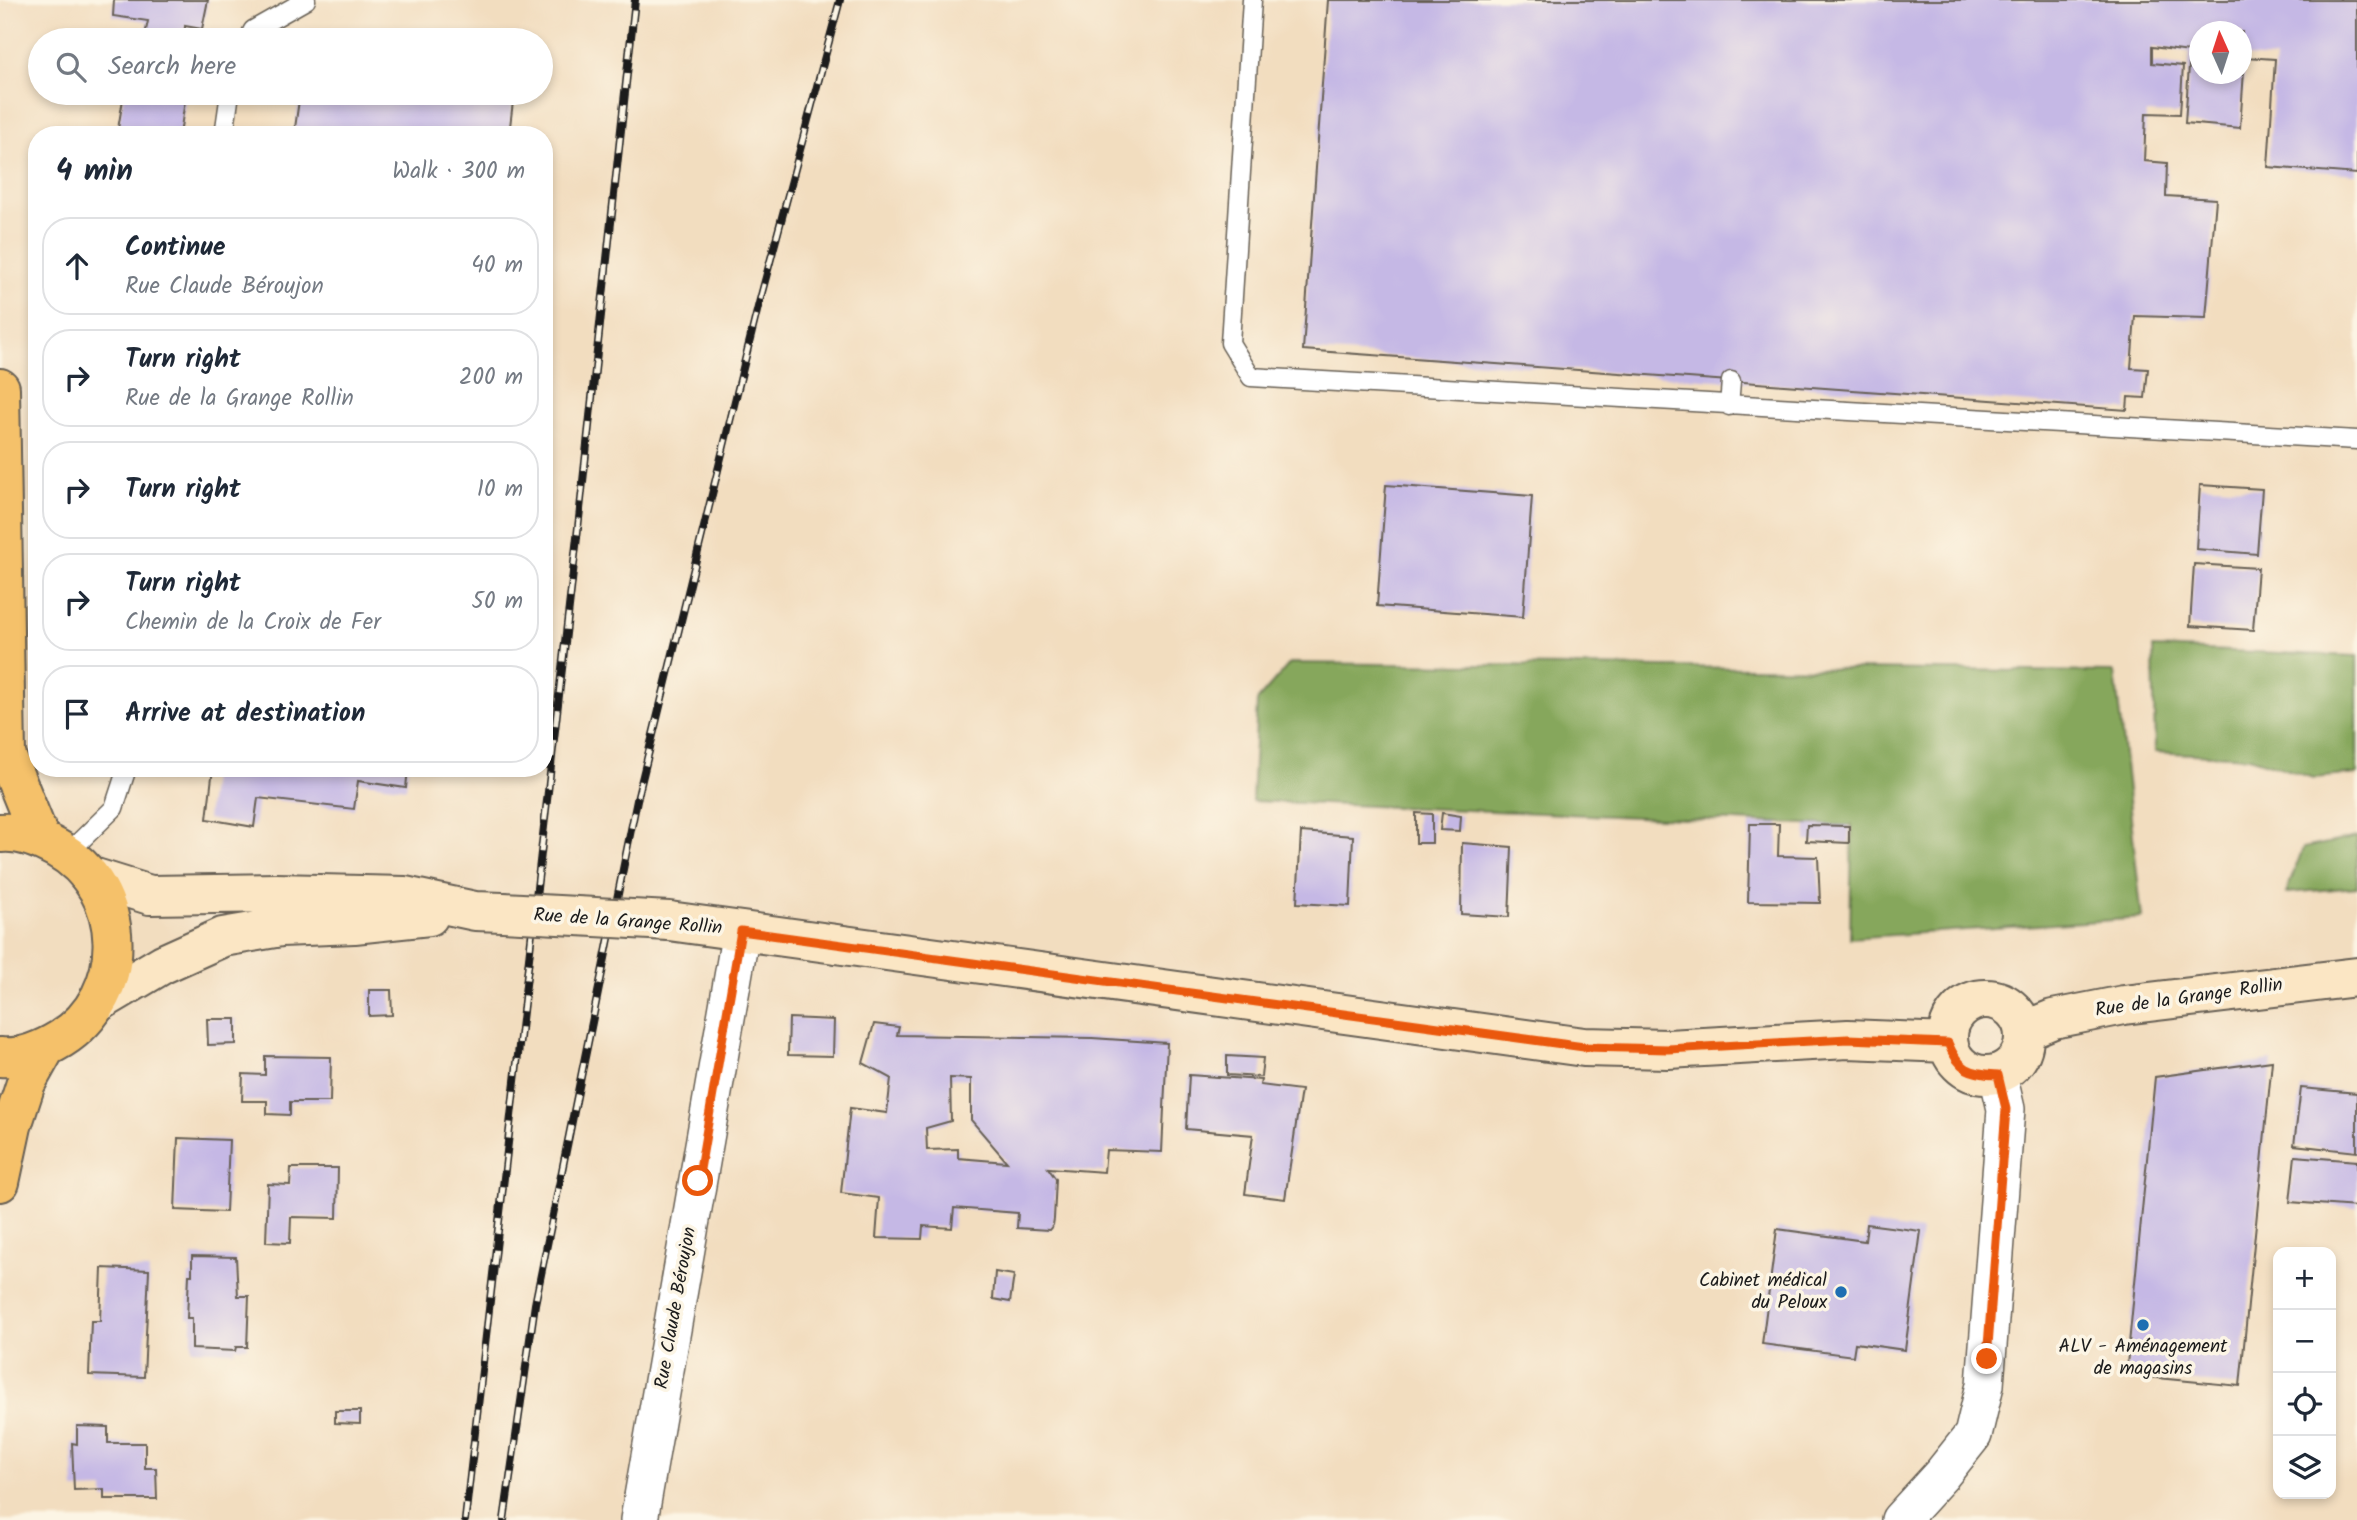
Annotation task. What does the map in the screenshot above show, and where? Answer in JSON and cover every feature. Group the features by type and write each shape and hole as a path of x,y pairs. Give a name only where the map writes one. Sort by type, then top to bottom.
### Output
{"main road":[{"path":"0,388 6,755 66,856 106,904 113,938 111,971 99,1002 76,1030 45,1049 10,1058 0,1057"},
{"path":"0,833 66,856"},
{"name":"Rue de la Grange Rollin","path":"66,856 150,895 288,893 405,896 489,911 669,921 1584,1047 1668,1049 1848,1039 1948,1043"},
{"name":"Rue de la Grange Rollin","path":"99,1002 163,964 223,937 281,928 489,911"},
{"name":"Rue de la Grange Rollin","path":"2024,1031 2053,1019 2124,1005 2357,977"},
{"path":"1980,999 1995,999 2009,1006 2019,1017 2024,1031 2024,1046 2018,1060 1998,1075 1978,1074 1964,1068 1954,1057 1948,1043 1949,1028 1955,1014 1966,1004 1980,999"},
{"path":"0,1182 12,1126 23,1094 45,1049"}],"street":[{"name":"Rue Claude Béroujon","path":"639,1520 741,931"},
{"path":"1900,1520 1942,1474 1973,1434 1985,1385 2006,1109 1998,1075"}],"lane":[{"path":"257,28 306,0"},
{"path":"1252,0 1230,343 1251,377 2357,440"},
{"path":"225,126 228,105"},
{"path":"1729,406 1731,381"},
{"path":"66,856 114,808 124,777"}],"green space":[{"path":"2153,648 2357,656 2357,774 2313,778 2249,757 2155,752"},
{"path":"1290,663 2115,672 2142,918 1850,938 1852,826 1252,801 1257,701"},
{"path":"2357,837 2357,887 2286,893 2303,848"}],"building":[{"path":"114,0 208,0 202,28 147,28 148,21 113,16"},
{"path":"1328,0 2357,0 2357,174 2268,167 2275,59 2252,57 2252,21 2189,21 2189,52 2152,47 2152,63 2183,66 2180,114 2146,113 2144,161 2167,163 2166,196 2216,199 2206,318 2135,316 2131,368 2148,369 2145,398 2128,397 2127,410 1303,350"},
{"path":"2189,66 2189,84 2243,84 2240,128 2185,123"},
{"path":"122,105 184,105 181,126 118,126"},
{"path":"298,105 513,105 510,126 295,126"},
{"path":"1386,485 1532,496 1523,617 1377,606"},
{"path":"2200,485 2262,489 2257,554 2196,549"},
{"path":"2194,564 2258,568 2253,630 2190,626"},
{"path":"212,777 407,777 406,788 358,781 354,809 258,798 254,827 207,819"},
{"path":"1416,813 1432,814 1432,843 1416,843"},
{"path":"1442,813 1461,816 1460,831 1440,830"},
{"path":"1750,824 1779,824 1778,856 1818,857 1820,903 1748,902"},
{"path":"1807,825 1849,826 1849,843 1806,841"},
{"path":"1301,832 1353,836 1350,906 1297,903"},
{"path":"1462,843 1512,847 1509,917 1461,914"},
{"path":"369,990 391,990 392,1015 369,1016"},
{"path":"789,1018 834,1020 833,1056 788,1055"},
{"path":"207,1019 236,1019 236,1044 208,1045"},
{"path":"874,1024 899,1027 897,1035 1092,1038 1167,1043 1162,1152 1106,1150 1104,1172 1048,1168 1056,1179 1054,1219 1049,1230 1017,1228 1018,1213 954,1208 952,1228 923,1226 922,1239 876,1238 879,1198 841,1193 850,1108 887,1113 891,1078 863,1063","holes":["950,1078 971,1079 971,1120 1007,1162 958,1158 958,1149 927,1150 926,1128 951,1121"]},
{"path":"265,1056 331,1057 330,1102 290,1102 290,1115 267,1114 267,1101 242,1101 243,1074 265,1075"},
{"path":"1227,1056 1263,1058 1261,1077 1227,1075"},
{"path":"2272,1061 2240,1386 2126,1375 2155,1077"},
{"path":"1189,1075 1261,1080 1260,1085 1301,1090 1285,1199 1245,1194 1253,1135 1186,1129"},
{"path":"2301,1088 2357,1093 2357,1152 2294,1145"},
{"path":"178,1138 229,1140 226,1212 175,1210"},
{"path":"2295,1156 2357,1161 2357,1207 2290,1202"},
{"path":"291,1168 338,1168 337,1218 291,1217 290,1243 266,1242 268,1184 290,1185"},
{"name":"Cabinet médical du Peloux","path":"1867,1224 1921,1231 1905,1350 1855,1343 1853,1356 1762,1344 1777,1229 1865,1241"},
{"path":"192,1256 236,1257 238,1296 249,1296 247,1347 236,1347 235,1351 192,1349 192,1318 187,1318"},
{"path":"102,1268 149,1270 144,1377 89,1375 91,1321 100,1321"},
{"path":"995,1272 1014,1275 1010,1302 993,1299"},
{"path":"335,1411 360,1411 360,1424 335,1423"},
{"path":"77,1426 108,1427 108,1443 145,1443 145,1468 156,1468 157,1499 104,1499 104,1489 74,1490 72,1443 77,1444"}],"railway":[{"path":"553,748 635,0"},
{"path":"504,1520 535,1304 637,800 758,307 840,0"},
{"path":"465,1520 550,777"}],"place":[{"name":"Cabinet médical du Peloux","path":"1841,1292"},
{"name":"ALV - Aménagement de magasins","path":"2143,1325"}],"route":[{"path":"698,1181 741,931 1584,1047 1668,1049 1848,1039 1948,1043 1954,1057 1964,1068 1978,1074 1998,1075 2006,1109 1987,1359"}]}
